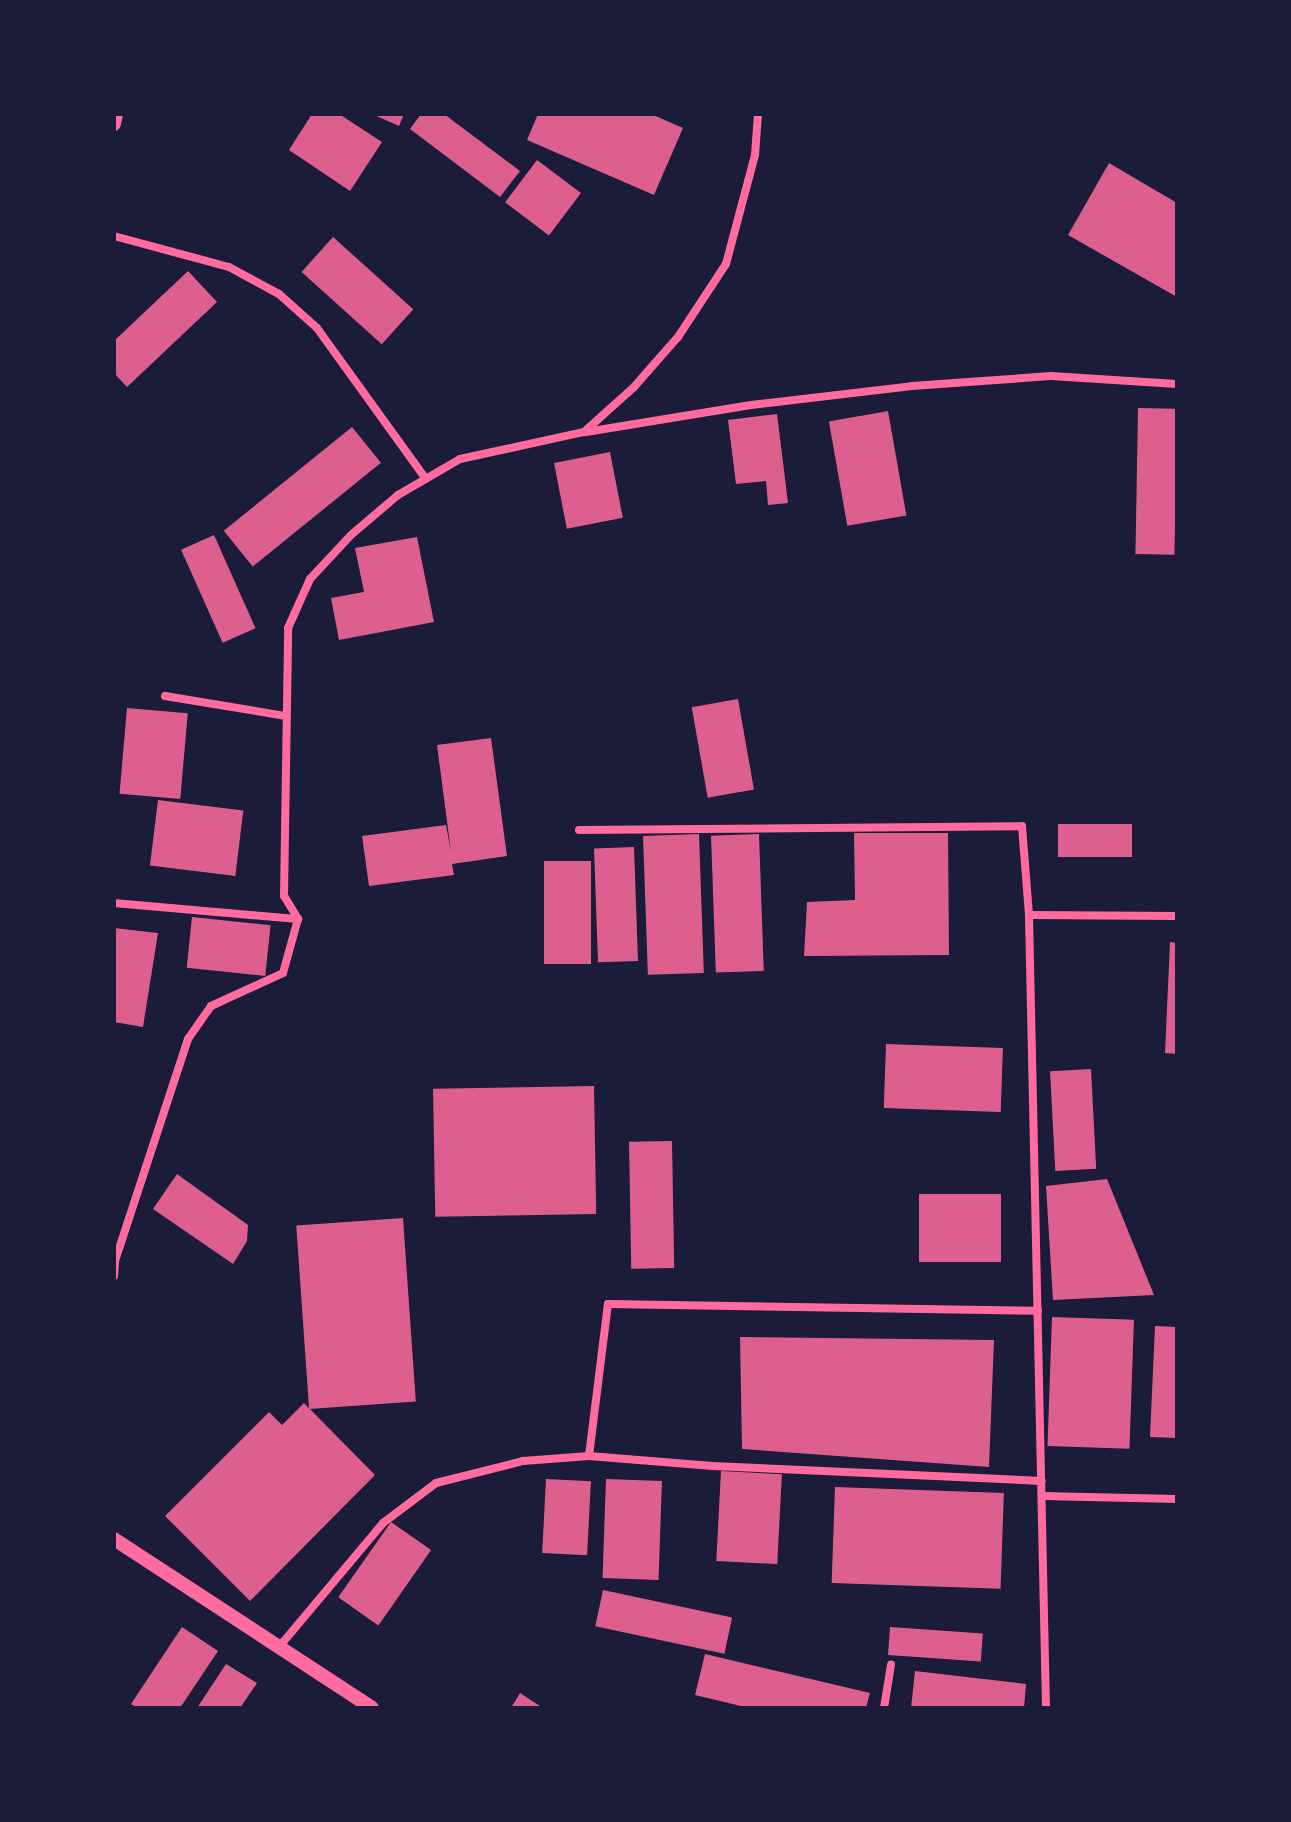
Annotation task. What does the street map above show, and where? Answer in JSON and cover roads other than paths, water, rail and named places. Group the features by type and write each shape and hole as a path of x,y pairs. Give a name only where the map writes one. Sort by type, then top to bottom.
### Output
{"street":[{"path":"114,124 116,114"},
{"path":"584,432 634,387 678,337 726,264 755,155 758,114"},
{"path":"114,236 229,267 279,294 317,328 426,479"},
{"path":"114,1276 115,1261 188,1039 211,1006 283,973 298,919 284,896 288,628 310,579 351,535 398,495 460,459 584,432 751,405 912,386 1051,376 1177,384"},
{"path":"165,696 286,716"},
{"path":"579,830 1022,826 1029,915 1046,1708"},
{"path":"114,903 298,919"},
{"path":"1029,915 1177,916"},
{"path":"589,1456 608,1304 1038,1311"},
{"path":"279,1647 383,1523 436,1483 523,1461 589,1456 713,1466 1042,1481"},
{"path":"1042,1496 1177,1499"},
{"path":"114,1539 372,1708"},
{"path":"884,1708 891,1665"}]}
